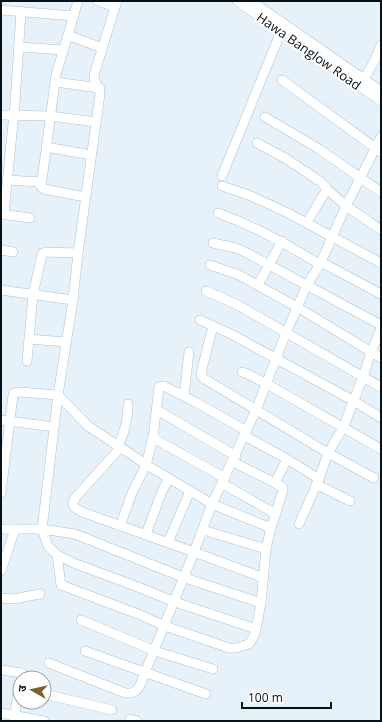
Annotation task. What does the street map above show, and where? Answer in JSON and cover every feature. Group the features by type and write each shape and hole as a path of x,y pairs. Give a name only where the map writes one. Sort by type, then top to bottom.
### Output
{"street":[{"path":"78,1 54,82 41,187 44,189 85,197"},
{"path":"98,1 116,4 94,79 100,88 100,94 85,197 73,300 58,395 42,529 48,546 57,555 76,564 175,602 256,629"},
{"name":"Hawa Banglow Road","path":"237,1 283,28 381,91"},
{"name":"Hawa Banglow Road","path":"251,1 283,28 381,101"},
{"path":"1,10 74,16"},
{"path":"21,12 7,180 2,214 30,218"},
{"path":"222,176 283,28"},
{"path":"68,35 102,48"},
{"path":"364,79 375,60 381,45"},
{"path":"19,47 63,50"},
{"path":"282,80 378,150"},
{"path":"54,82 100,88"},
{"path":"1,115 50,116 96,122"},
{"path":"265,117 319,149 381,192"},
{"path":"49,663 125,694 135,692 155,651 185,578 212,504 256,410 297,307 320,263 360,177 378,150 381,137"},
{"path":"257,143 285,158 321,182 326,189 346,206 381,230"},
{"path":"46,147 91,155"},
{"path":"7,180 41,182"},
{"path":"222,186 251,196 307,222 381,263"},
{"path":"307,222 326,189"},
{"path":"218,213 247,223 381,294"},
{"path":"258,285 282,241"},
{"path":"213,242 236,248 381,325"},
{"path":"1,250 13,252"},
{"path":"27,361 34,295 43,253 78,253"},
{"path":"210,265 239,275 258,285 381,358"},
{"path":"1,290 73,300"},
{"path":"206,291 236,304 381,387"},
{"path":"200,320 231,334 354,401 381,418"},
{"path":"213,326 202,369 201,375 203,378 328,453 374,478"},
{"path":"298,524 328,453 343,428 381,329"},
{"path":"29,339 66,342"},
{"path":"184,396 189,352"},
{"path":"242,372 267,384 381,449"},
{"path":"120,526 132,493 146,464 153,438 160,386 164,386 184,396 246,433 287,459 317,481 350,501"},
{"path":"1,493 5,421 14,393 20,392 58,395 88,426 169,479 212,504 271,528"},
{"path":"128,404 126,427 119,447 74,498 72,504 82,512 264,578"},
{"path":"57,555 61,585 138,614 165,626 229,648 236,648 249,644 255,634 261,603 266,549 283,490 282,487 234,459 157,410"},
{"path":"5,421 54,427"},
{"path":"153,438 276,514"},
{"path":"275,483 287,459"},
{"path":"146,534 163,489 169,479"},
{"path":"168,542 190,491"},
{"path":"1,529 42,529 75,534 185,578 261,603"},
{"path":"1,571 15,529"},
{"path":"203,530 266,549"},
{"path":"1,598 13,599 40,594"},
{"path":"81,620 155,651 213,669"},
{"path":"85,651 206,694"},
{"path":"1,670 12,672"},
{"path":"52,696 112,710"},
{"path":"1,713 14,718 44,721"}]}
